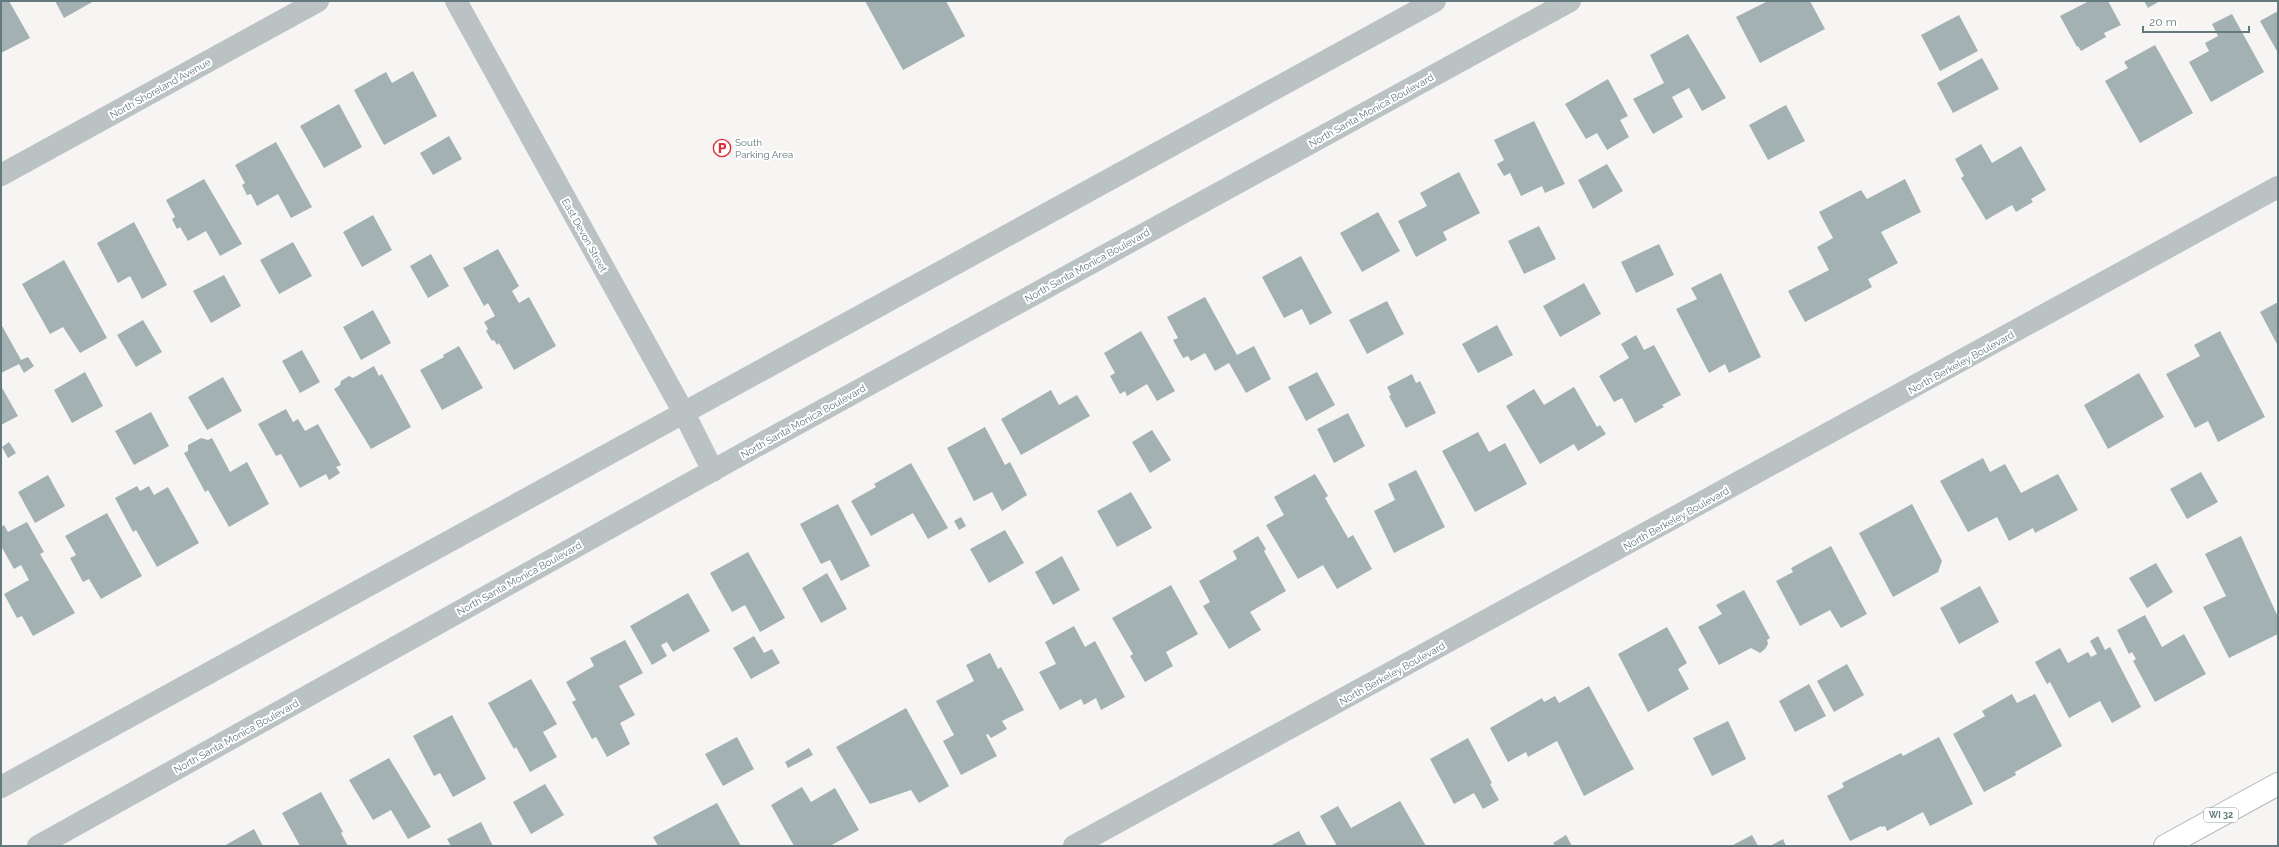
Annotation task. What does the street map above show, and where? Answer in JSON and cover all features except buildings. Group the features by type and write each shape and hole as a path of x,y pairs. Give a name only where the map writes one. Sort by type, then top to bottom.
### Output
{"main road":[{"name":"WI 32","path":"2165,846 2278,784"}],"street":[{"name":"North Shoreland Avenue","path":"1,175 318,1"},
{"name":"East Devon Street","path":"456,1 684,413 713,471"},
{"path":"1,787 1435,1"},
{"name":"North Santa Monica Boulevard","path":"38,846 713,471 1570,1"},
{"name":"North Berkeley Boulevard","path":"1074,846 2278,187"}],"place":[{"name":"South Parking Area","path":"722,148"}]}
